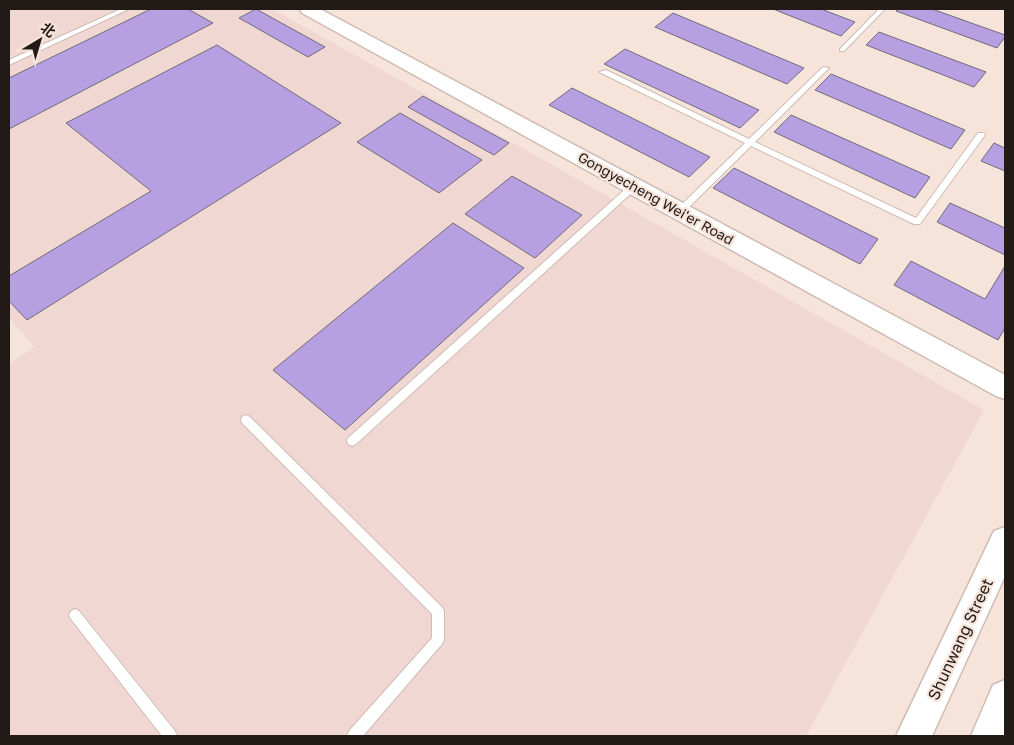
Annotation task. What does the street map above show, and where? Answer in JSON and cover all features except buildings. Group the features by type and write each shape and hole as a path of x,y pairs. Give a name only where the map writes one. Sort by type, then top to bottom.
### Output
{"street":[{"name":"Gongyecheng Wei'er Road","path":"308,9 1005,388"},
{"name":"Shunwang Street","path":"914,736 1005,542"},
{"path":"989,736 1005,697"}],"lane":[{"path":"9,63 126,9"},
{"path":"842,50 882,9"},
{"path":"680,211 825,68"},
{"path":"603,72 917,222 981,135"},
{"path":"352,441 634,186"},
{"path":"246,420 438,612 438,640 354,736"},
{"path":"75,615 170,736"}],"shaded area":[{"path":"9,9 272,9 533,154 984,410 806,736 9,736 9,364 34,347 9,318"}]}
